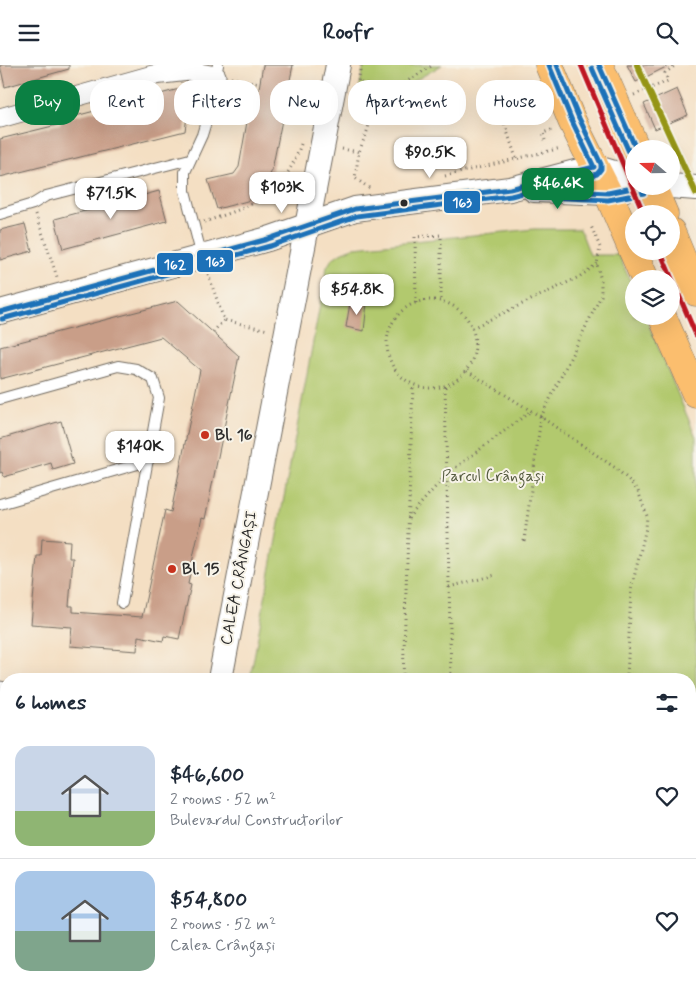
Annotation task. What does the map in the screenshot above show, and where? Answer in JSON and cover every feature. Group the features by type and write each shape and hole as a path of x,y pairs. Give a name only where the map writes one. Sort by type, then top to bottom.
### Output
{"main road":[{"path":"549,65 569,115 608,193 641,270"},
{"path":"599,65 632,140"},
{"path":"680,254 696,292"},
{"path":"666,325 696,394"}],"street":[{"name":"CALEA CRÂNGAȘI","path":"324,80 338,65"},
{"path":"0,118 154,70 217,70"},
{"name":"CALEA CRÂNGAȘI","path":"221,673 308,225 315,125"},
{"path":"0,311 268,239 355,209 510,189 594,167 625,176"},
{"path":"680,187 696,188"},
{"path":"510,189 608,193 625,190"}],"lane":[{"path":"202,257 184,182 185,172 202,135 209,112 217,70"},
{"path":"0,214 33,204 46,196 190,159"},
{"path":"0,399 108,368 128,367 145,373 153,379 159,397 122,603"},
{"path":"0,504 148,461"}],"path":[{"path":"358,80 361,65"},
{"path":"409,80 433,65"},
{"path":"626,98 668,81 665,73 676,65"},
{"path":"217,70 250,80"},
{"path":"369,125 359,152 356,179 368,188 374,189"},
{"path":"505,125 516,158"},
{"path":"553,125 558,138"},
{"path":"545,140 543,133 555,129"},
{"path":"194,225 258,202 284,179 295,161 302,141"},
{"path":"442,176 562,147"},
{"path":"33,204 62,295"},
{"path":"524,541 541,417 601,296 601,281 597,264 600,247 591,226"},
{"path":"416,303 415,237 441,235 441,301"},
{"path":"202,257 224,321"},
{"path":"472,328 579,277 597,264"},
{"path":"428,300 441,301 454,306 465,316 472,328 475,339 473,360 467,371 453,383 444,387 428,388 413,385 394,368 389,356 387,343 389,330 395,319 404,309 428,300"},
{"path":"224,321 286,333"},
{"path":"212,332 224,321"},
{"path":"467,371 541,417 614,467 638,491 647,516 646,528 634,571 631,590 627,673"},
{"path":"403,673 413,385"},
{"path":"444,387 451,673"},
{"path":"408,519 446,475 531,411"},
{"path":"449,587 495,575"}],"green space":[{"path":"364,65 442,65 416,80 361,80"},
{"name":"Parcul Crângași","path":"534,229 580,229 590,255 619,255 625,270 625,325 649,325 696,437 696,673 251,673 327,267 332,259 355,247"}],"building":[{"path":"0,65 69,65 69,69 30,80 15,80 15,84 5,87"},
{"path":"263,65 293,65 290,80 270,80 270,125 281,125 272,170 268,180 252,198 217,209 208,180 234,174 239,167 246,125 260,125 260,83"},
{"path":"627,65 670,65 636,82"},
{"path":"677,89 688,115 655,129 644,104"},
{"path":"174,90 174,125 186,125 185,131 0,177 0,139 57,125 80,125 80,115 90,112 90,125 164,125 164,93"},
{"path":"159,191 167,221 63,249 55,219"},
{"path":"25,224 32,251 0,260 0,230"},
{"path":"178,301 239,356 205,519 202,518 194,553 188,584 191,585 179,639 164,636 163,641 138,636 137,651 70,646 72,627 31,624 37,556 41,556 42,539 70,541 69,558 73,558 69,606 73,606 73,612 142,617 165,510 171,512 200,370 161,337 0,379 0,347"},
{"path":"350,303 367,303 364,331 346,327"},
{"path":"61,421 73,464 53,470 51,463 4,477 2,472 0,473 0,439"}],"transit line":[{"name":"162","path":"0,312 268,239 355,209 510,189 594,167 572,121 549,65"},
{"name":"163","path":"2,319 270,246 357,216 511,196 597,174 601,169 601,164 557,65"},
{"path":"581,65 640,205"},
{"name":"162","path":"599,65 632,140"},
{"path":"637,65 696,193"},
{"name":"163","path":"592,68 625,143"},
{"name":"162","path":"547,190 608,193 625,190"},
{"name":"163","path":"547,197 608,200 634,195"},
{"path":"664,260 696,335"}],"place":[{"name":"Bl. 16","path":"205,435"},
{"name":"Bl. 15","path":"172,569"}]}
